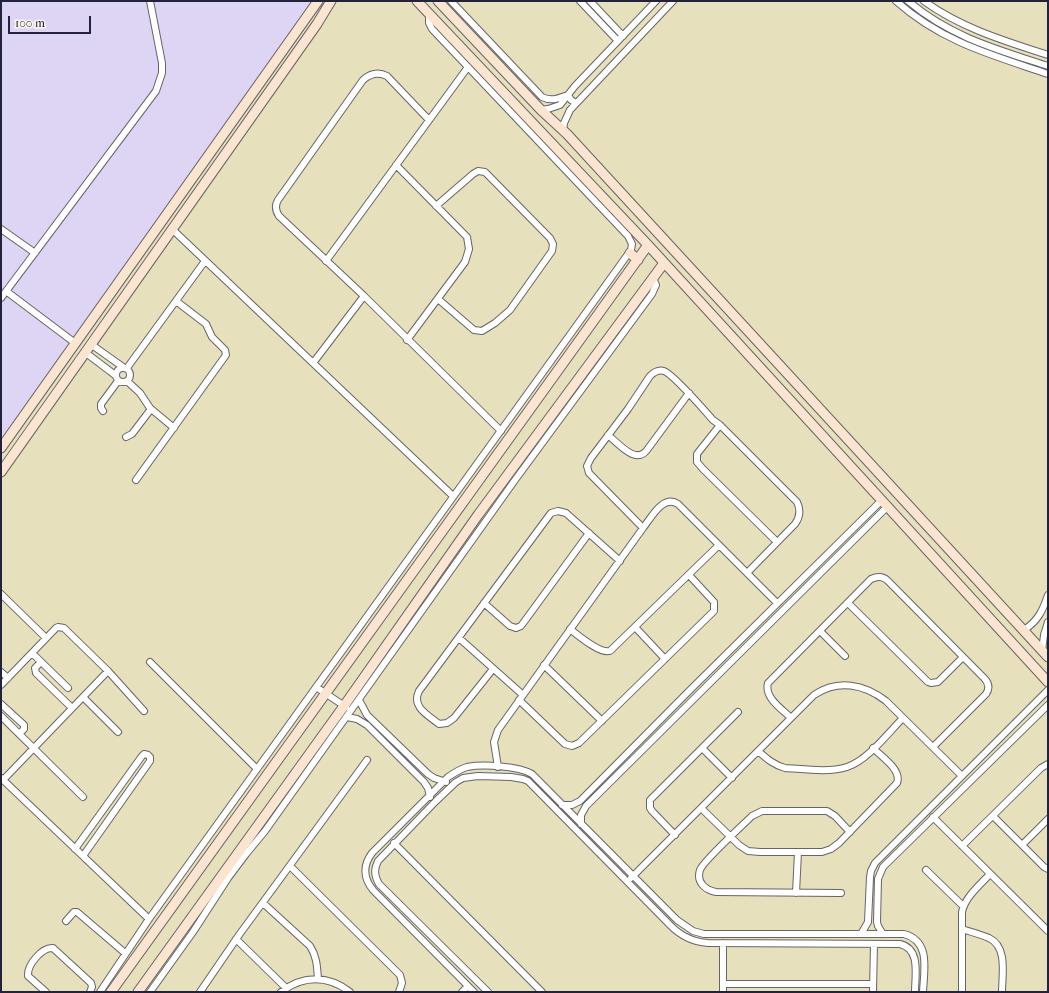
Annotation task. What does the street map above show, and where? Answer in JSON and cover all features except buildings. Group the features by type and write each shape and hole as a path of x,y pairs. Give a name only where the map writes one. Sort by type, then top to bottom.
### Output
{"street":[{"path":"1,298 156,91 160,83 162,63 150,1"},
{"path":"1,448 318,1"},
{"path":"1,472 317,24 331,1"},
{"path":"417,1 749,354 1048,682"},
{"path":"438,1 541,110 563,131 761,344 1045,654"},
{"path":"451,1 542,97 548,100 554,100 568,95"},
{"path":"580,1 618,41"},
{"path":"590,1 623,36"},
{"path":"541,110 554,108 560,105 656,1"},
{"path":"563,131 566,116 570,110 673,1"},
{"path":"896,1 924,23 959,43 980,52 1048,74"},
{"path":"908,1 933,20 962,36 1048,66"},
{"path":"924,1 948,16 972,28 1048,55"},
{"path":"100,992 149,919 453,496 630,253 632,244 628,236 432,29 429,23 429,14"},
{"path":"307,17 317,24"},
{"path":"326,261 468,67"},
{"path":"429,120 388,76 382,74 369,76 363,80 278,200 276,210 278,216 364,296 501,431"},
{"path":"568,95 576,103"},
{"path":"396,165 467,237 469,249 465,262 407,340"},
{"path":"436,206 473,174 478,171 485,172 550,238 553,247 552,252 510,310 482,332 474,330 438,299"},
{"path":"1,229 35,253"},
{"path":"172,229 453,496"},
{"path":"111,992 648,245"},
{"path":"630,253 638,260"},
{"path":"103,411 101,404 117,378 118,369 125,368 205,261"},
{"path":"150,992 193,932 232,872 265,831 348,711 478,515 664,263"},
{"path":"6,291 75,343"},
{"path":"313,363 364,296"},
{"path":"136,480 226,353 225,350 212,337 206,324 176,301"},
{"path":"733,338 741,334 744,326"},
{"path":"749,354 752,346 761,344"},
{"path":"89,349 125,368 130,374 127,381"},
{"path":"89,349 117,378 123,382 127,381 140,393 151,409 174,428"},
{"path":"643,528 589,473 587,470 588,462 654,372 664,370 689,393 713,420 720,425 797,502 799,506 799,519 747,573"},
{"path":"608,435 632,454 639,456 642,455 648,450 689,393"},
{"path":"126,437 132,434 151,409"},
{"path":"720,425 699,451 696,458 697,462 777,542"},
{"path":"498,766 494,742 496,734 544,665 660,506 668,502 676,502 777,603"},
{"path":"562,805 572,805 580,801 777,603 885,503"},
{"path":"581,824 581,815 586,806 885,503"},
{"path":"493,669 454,718 447,724 439,724 419,707 416,699 419,691 551,512 558,511 566,513 620,561"},
{"path":"484,603 510,626 513,628 519,628 589,533"},
{"path":"570,629 600,650 607,652 613,649 719,545"},
{"path":"459,638 493,669 562,742 568,746 572,746 579,743 602,721 709,616 715,608 714,602 688,575"},
{"path":"791,718 770,697 766,688 768,683 872,579 880,577 885,578 987,680 989,688 988,691 933,747"},
{"path":"1,594 46,638"},
{"path":"1024,630 1032,625 1039,617 1048,595"},
{"path":"848,603 928,682 938,682 963,657"},
{"path":"1045,654 1044,635 1048,622"},
{"path":"1,685 56,628 64,628 108,671 144,711"},
{"path":"635,628 665,659"},
{"path":"820,631 845,656"},
{"path":"32,653 66,686 58,693"},
{"path":"41,662 35,668 36,673 72,708"},
{"path":"150,662 257,769"},
{"path":"544,665 602,721"},
{"path":"108,671 2,779 149,919"},
{"path":"1,672 8,678"},
{"path":"628,882 814,695 819,692 846,686 867,689 877,694 962,776"},
{"path":"316,687 367,725 424,782 428,788 431,799 436,801"},
{"path":"861,934 868,922 870,877 872,867 1048,690"},
{"path":"83,697 118,732"},
{"path":"356,697 367,715 428,774 444,781 448,785 448,789"},
{"path":"1,704 24,725 24,729 19,734"},
{"path":"883,934 877,922 878,879 887,863 1048,705"},
{"path":"138,992 348,711"},
{"path":"674,835 652,811 650,808 650,800 738,712"},
{"path":"1,716 83,797"},
{"path":"758,751 778,766 830,770 848,767 857,762 873,748 903,718"},
{"path":"702,748 732,778"},
{"path":"702,808 743,848 754,852 798,852 826,850 835,846 850,832 895,787 899,780 897,772 873,748"},
{"path":"75,849 142,756 144,754 148,755 150,761 83,856"},
{"path":"200,992 236,939 367,760"},
{"path":"962,846 1041,768 1048,764"},
{"path":"474,992 369,886 365,874 365,866 367,859 372,853 444,781 453,774 466,768 477,766 498,766 516,768 528,772 677,920 693,931 704,934 904,934 917,940 922,947 924,954 923,992"},
{"path":"488,992 379,884 375,872 375,866 378,861 394,843 448,789 456,782 470,776 517,777 528,781 680,934 699,942 900,944 910,948 913,952 915,959 914,992"},
{"path":"943,795 950,801"},
{"path":"104,809 112,815"},
{"path":"841,893 716,892 707,890 700,881 700,869 757,812 767,810 827,811 831,813 850,832"},
{"path":"992,816 1044,867 1048,869"},
{"path":"933,818 1048,931"},
{"path":"1022,845 1048,819"},
{"path":"394,843 542,992"},
{"path":"796,893 798,852"},
{"path":"290,866 400,975 402,983 399,992"},
{"path":"926,870 963,906"},
{"path":"962,992 963,906 990,874"},
{"path":"263,902 310,946 316,960 318,979"},
{"path":"66,921 74,912 77,912 125,953"},
{"path":"412,929 418,923"},
{"path":"962,929 989,938 998,945 1002,957 1002,992"},
{"path":"774,934 775,943"},
{"path":"236,939 284,990 301,981 318,979 338,984 350,992"},
{"path":"723,992 724,943"},
{"path":"873,992 874,944"},
{"path":"46,992 28,976 28,971 29,966 44,950 49,948 53,948 91,983 92,987 90,992"},
{"path":"723,984 873,984"},
{"path":"462,992 468,986"}],"shaded area":[{"path":"1,1 313,1 1,442"}]}
